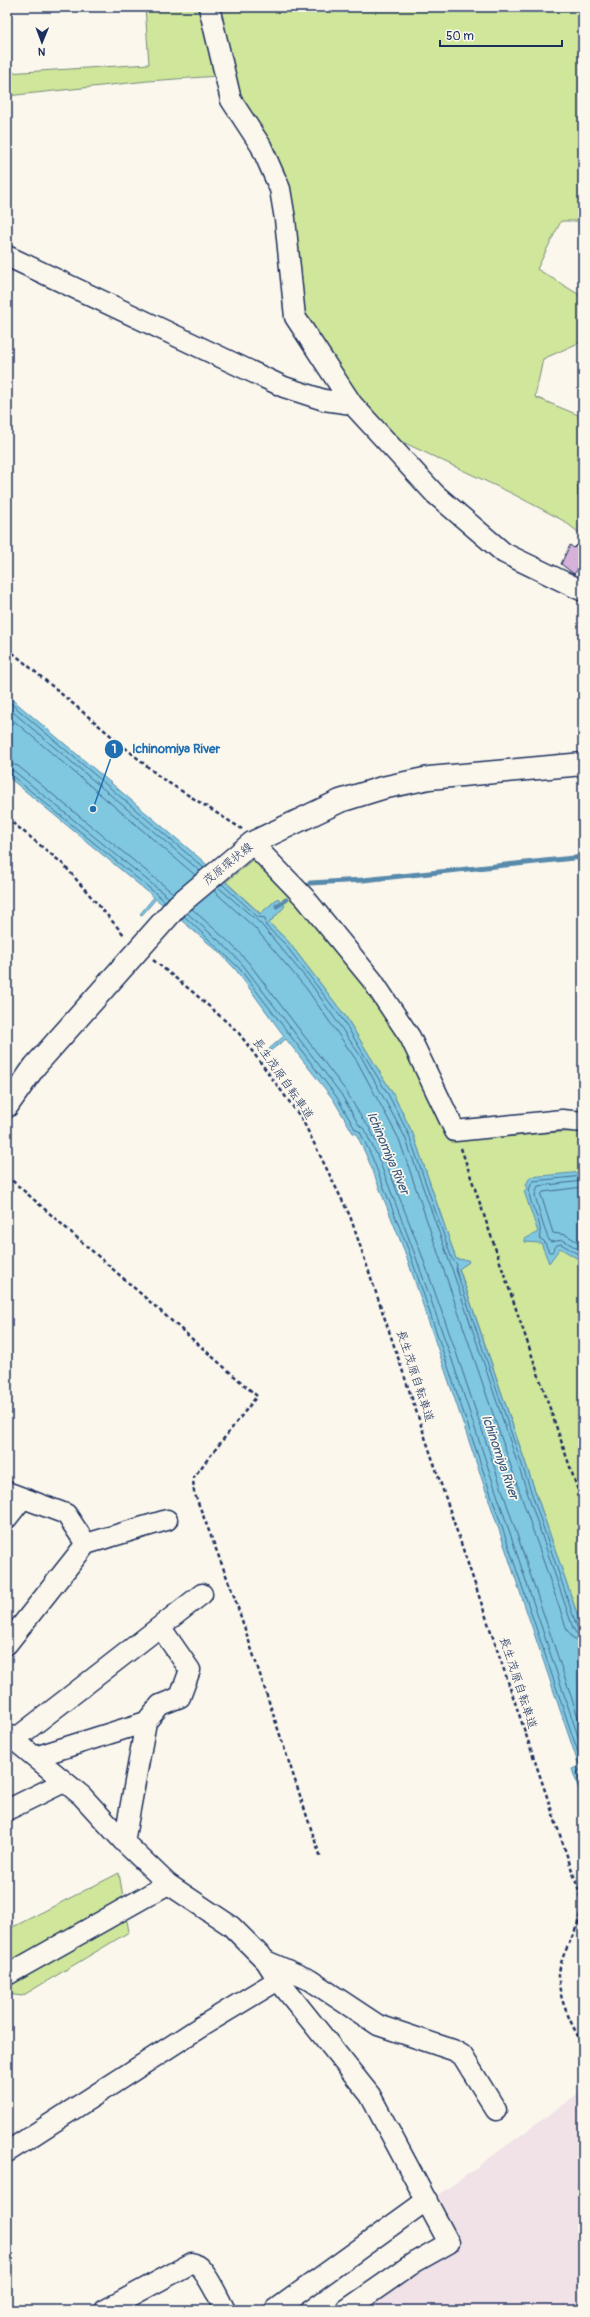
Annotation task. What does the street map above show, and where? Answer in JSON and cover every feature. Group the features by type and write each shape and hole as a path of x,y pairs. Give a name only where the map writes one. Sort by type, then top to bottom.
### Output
{"main road":[{"name":"茂原環状線","path":"7,1106 35,1066 136,949 178,905 252,843 340,801 382,788 429,778 583,764"}],"street":[{"path":"209,7 231,100 261,146 280,189 285,219 295,317 352,404 435,494 474,529 504,553 583,591"},
{"path":"7,256 284,387 324,400 352,404"},
{"path":"252,843 305,898 372,980 410,1037 455,1131 562,1120 583,1122"},
{"path":"7,1518 15,1495 66,1514 86,1544"},
{"path":"7,1644 86,1544 167,1520"},
{"path":"202,1594 160,1628 10,1737 82,1796 124,1842 168,1884 231,1926 266,1961 278,1980 370,2095 449,2243 415,2262 346,2310"},
{"path":"124,1842 146,1722 160,1705 180,1697 190,1670 160,1628"},
{"path":"35,1757 146,1722"},
{"path":"7,1810 64,1782"},
{"path":"7,1975 168,1884"},
{"path":"266,1961 310,1980 378,2025 453,2050 462,2055 496,2110"},
{"path":"7,2152 202,2026 278,1980"},
{"path":"275,2310 426,2200"},
{"path":"106,2310 192,2264 198,2265 203,2271 225,2310"}],"path":[{"path":"7,648 161,778 241,827 252,843"},
{"name":"長生茂原自転車道","path":"7,818 63,864 136,949 194,993 238,1032 302,1119 350,1216 579,1891 582,1903 581,1916 561,1965 558,1979 564,2006 583,2046"},
{"path":"455,1131 583,1505"},
{"path":"7,1176 257,1396 193,1478 194,1492 234,1596 321,1859"}],"shaded area":[{"path":"583,2090 583,2310 354,2310 456,2248 435,2202 439,2195"}],"green space":[{"path":"145,7 204,7 218,76 148,81 7,96 7,73 149,64"},
{"path":"215,7 583,7 583,221 561,221 537,269 583,297 583,341 543,359 535,397 583,417 583,536 564,521 513,494 390,436 353,397 305,320 293,220 240,104"},
{"path":"257,856 347,959 463,1137 583,1131 583,1631 459,1268 469,1262 456,1259 413,1134 393,1094 346,1017 287,940 269,923 285,906 278,898 261,914 226,882"},
{"path":"119,1873 129,1932 22,1996 7,1994 7,1930"}],"water":[{"path":"7,695 203,861 260,914 278,898 285,906 269,923 287,940 346,1017 393,1094 413,1134 456,1259 468,1260 469,1262 459,1269 583,1631 583,1802 572,1769 579,1766 406,1255 368,1159 356,1133 353,1133 333,1099 286,1039 270,1051 269,1049 284,1036 236,970 220,953 156,899 142,915 140,914 154,897 7,776"},
{"path":"583,1172 583,1262 560,1248 549,1263 541,1243 525,1242 525,1239 538,1232 524,1191 528,1188 526,1185 530,1177"}],"building":[{"path":"578,485 583,485 583,496 578,496"},
{"path":"570,545 574,548 577,545 583,549 583,563 574,574 561,564"}],"waterway":[{"path":"310,883 363,880 583,857"},
{"path":"277,906 286,900"}],"place":[{"name":"Ichinomiya River","path":"93,809"}]}
